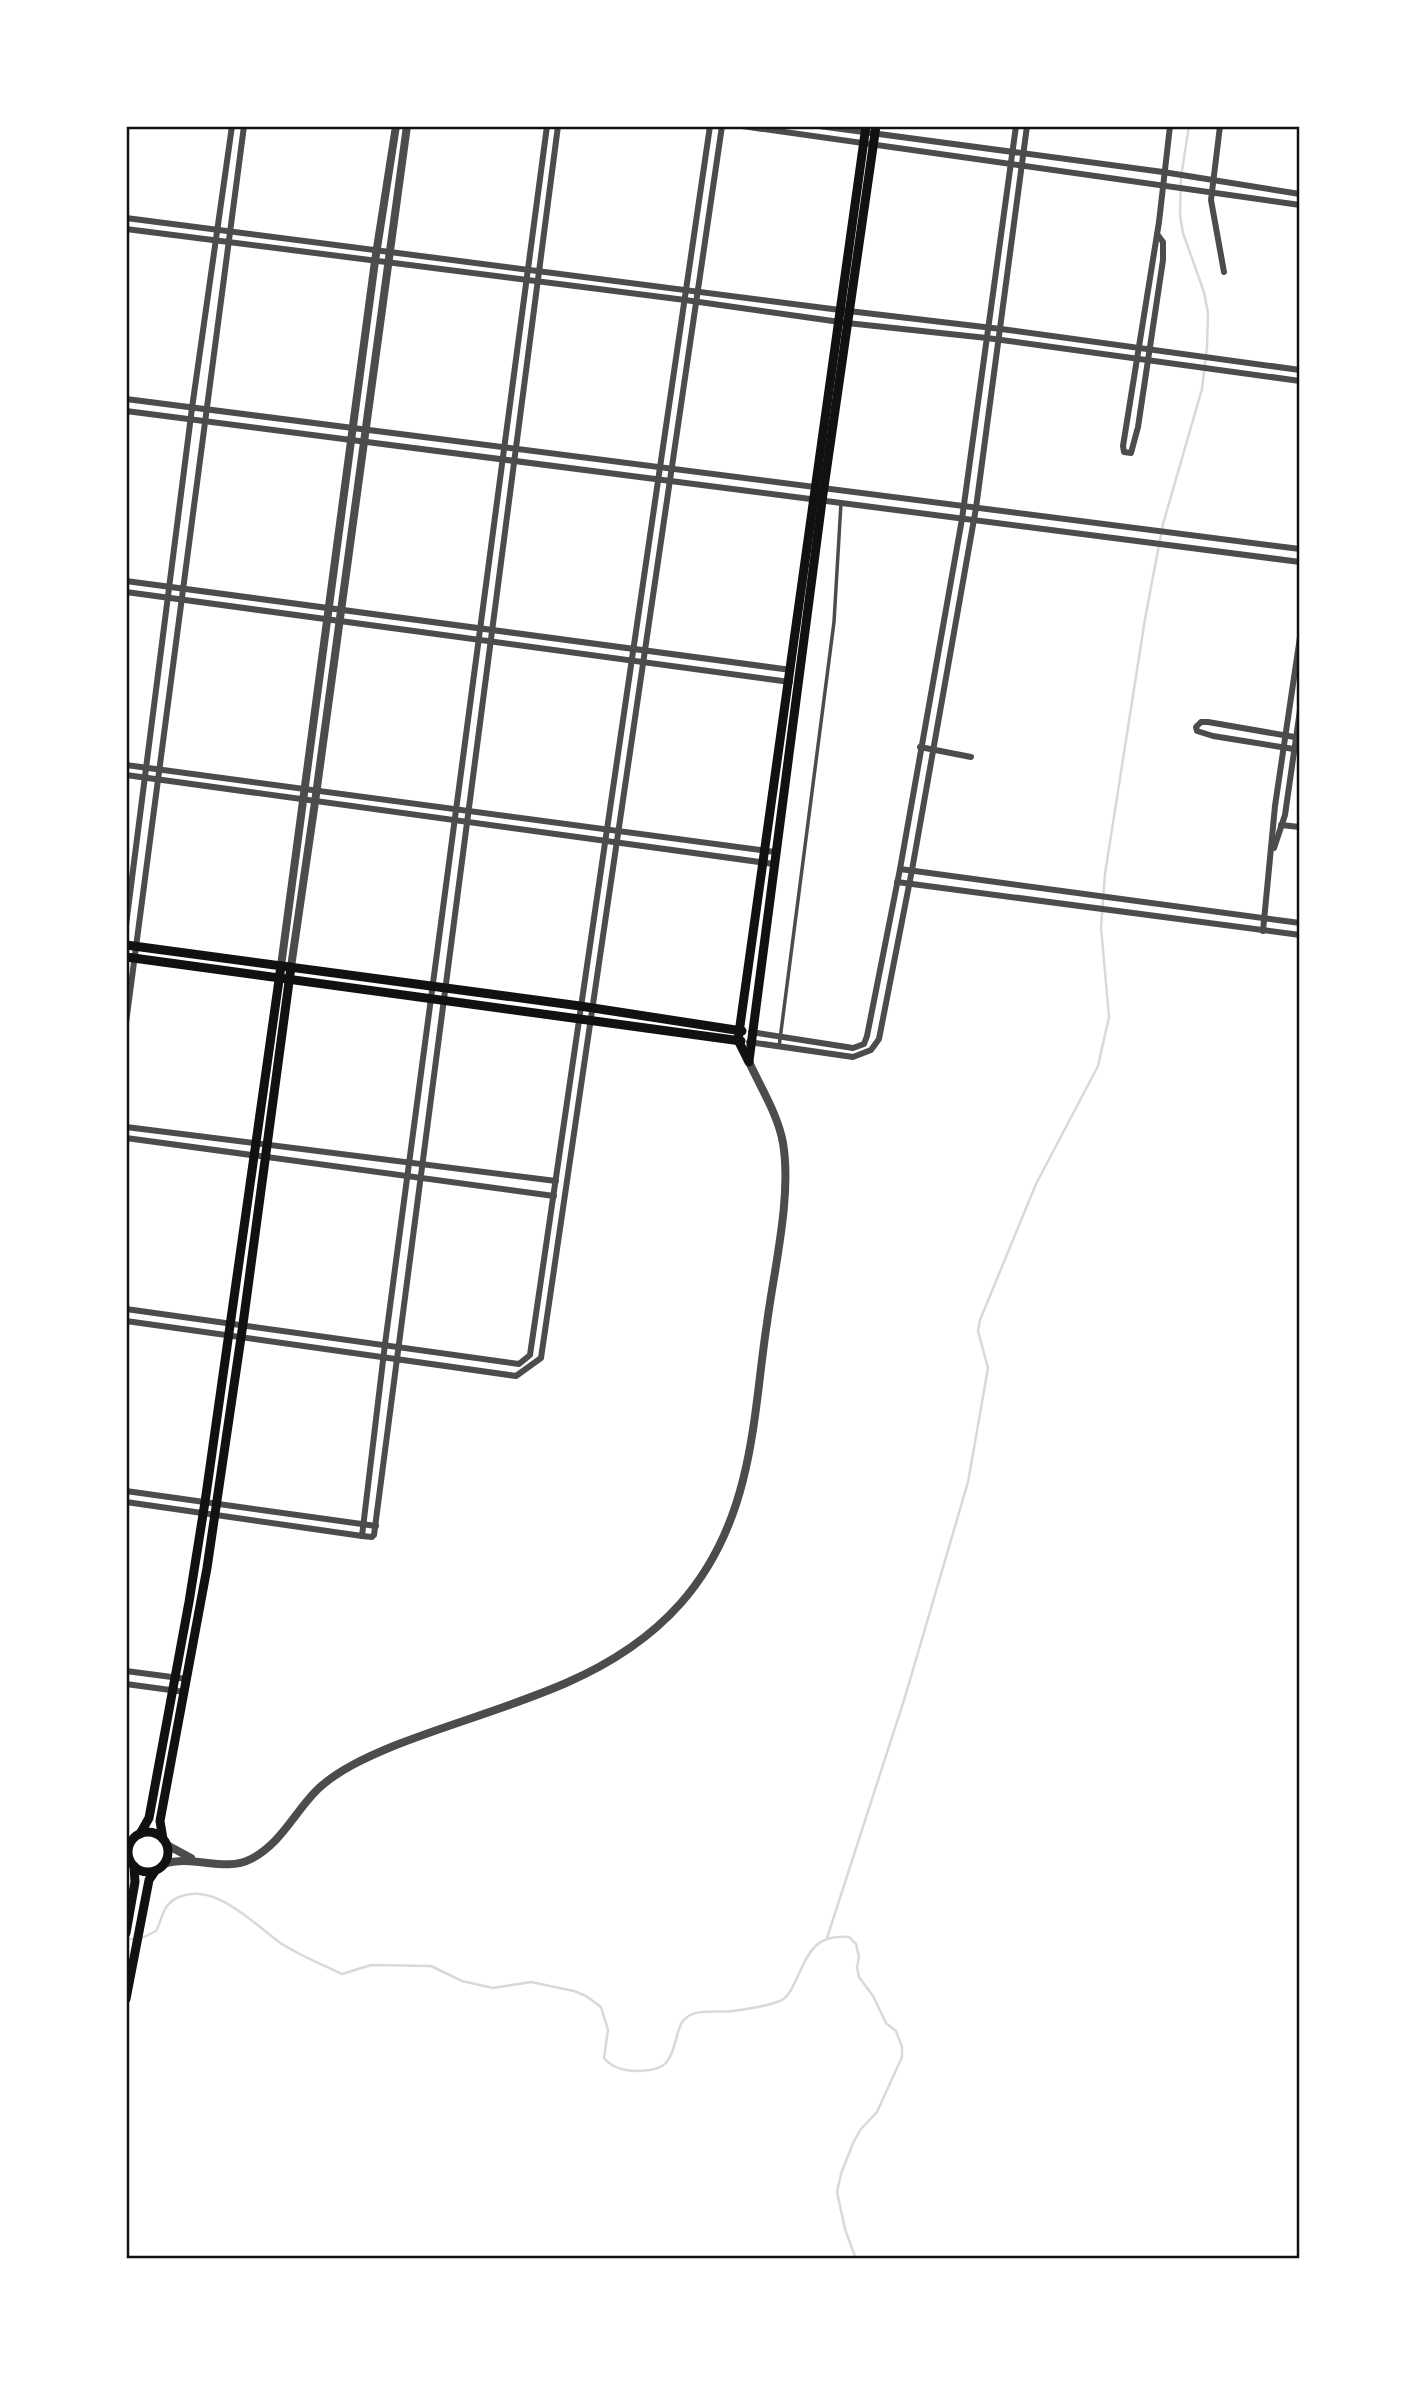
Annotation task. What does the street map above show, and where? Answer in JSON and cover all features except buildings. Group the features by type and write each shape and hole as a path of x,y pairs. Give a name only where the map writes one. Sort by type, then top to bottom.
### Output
{"main road":[{"path":"749,1062 739,1035 787,682 819,488 870,130"},
{"path":"749,1062 750,1037 798,683 817,500"},
{"path":"131,946 580,1006 750,1037"},
{"path":"130,957 579,1018 739,1035"},
{"path":"126,1933 136,1877 130,1861 128,1843 140,1834 149,1818 164,1735 205,1502 255,1143 286,966"},
{"path":"126,1998 149,1880 167,1857 160,1821 215,1515 243,1324 265,1157 283,978"},
{"path":"246,1211 257,1213"},
{"path":"240,1253 252,1255"},
{"path":"222,1381 234,1382"},
{"path":"217,1418 228,1419"},
{"path":"164,1735 176,1737"},
{"path":"160,1754 172,1756"},
{"path":"140,1834 151,1833 165,1842"},
{"path":"130,1861 145,1872 155,1871"}],"street":[{"path":"126,925 192,408 232,126"},
{"path":"126,1023 131,946 157,779 244,126"},
{"path":"286,966 303,789 396,126"},
{"path":"286,966 315,802 407,126"},
{"path":"362,1536 385,1344 547,126"},
{"path":"126,1502 373,1536 558,126"},
{"path":"126,1310 519,1364 530,1355 710,126"},
{"path":"126,1321 516,1376 541,1358 722,126"},
{"path":"742,126 1300,205"},
{"path":"819,126 870,130 1300,194"},
{"path":"750,1037 781,1038 852,1048 864,1044 870,1028 963,507 1016,126"},
{"path":"750,1037 779,1047 853,1057 872,1050 879,1038 910,884 976,508 1027,126"},
{"path":"1157,234 1163,242 1164,252 1133,453 1126,452 1123,446 1157,234 1170,126"},
{"path":"1220,126 1211,191 1224,272"},
{"path":"126,218 988,327 1300,370"},
{"path":"126,229 843,322 987,338 1300,381"},
{"path":"126,399 1300,550"},
{"path":"126,411 1300,562"},
{"path":"975,422 987,423"},
{"path":"1110,538 1111,526"},
{"path":"126,581 799,671"},
{"path":"126,592 798,683"},
{"path":"1263,931 1274,824 1300,637"},
{"path":"1272,853 1282,825 1297,750 1300,710"},
{"path":"1297,750 1213,736 1197,731 1195,727 1201,722 1208,722 1298,737"},
{"path":"920,747 971,757"},
{"path":"126,765 775,852"},
{"path":"126,775 774,864"},
{"path":"1274,824 1300,827"},
{"path":"900,869 1300,923"},
{"path":"897,882 1300,935"},
{"path":"164,1864 178,1860 235,1864 253,1858 276,1841 316,1791 352,1767 394,1746 499,1709 605,1665 643,1639 700,1580 728,1529 743,1479 783,1202 783,1142 771,1107 749,1062"},
{"path":"126,1127 565,1182"},
{"path":"161,1143 163,1132"},
{"path":"201,1148 202,1137"},
{"path":"126,1138 563,1197"},
{"path":"138,1323 140,1311"},
{"path":"181,1329 182,1317"},
{"path":"335,1349 336,1337"},
{"path":"447,1365 449,1354"},
{"path":"485,1370 487,1359"},
{"path":"525,1359 530,1366"},
{"path":"126,1490 376,1526"},
{"path":"126,1671 187,1679"},
{"path":"126,1684 185,1692"},
{"path":"165,1842 197,1861"}],"lane":[{"path":"779,1047 833,631 841,503"}],"waterway":[{"path":"827,1938 905,1697 968,1482 988,1368 978,1331 980,1320 1036,1184 1098,1066 1109,1017 1101,927 1105,874 1145,619 1163,524 1202,389 1207,347 1208,313 1204,292 1183,233 1180,215 1181,177 1189,126"},
{"path":"140,1939 156,1931 166,1907 173,1900 193,1894 206,1895 233,1907 286,1947 342,1974 371,1965 431,1966 462,1981 493,1988 531,1982 574,1991 601,2007 608,2030 604,2058 619,2068 638,2071 656,2069 667,2062 684,2019 702,2012 745,2009 780,2001 790,1992 803,1964 819,1943 827,1939 849,1937 856,1944 859,1977 873,1996 886,2023 896,2031 902,2047 902,2057 877,2112 861,2129 853,2143 837,2192 845,2229 856,2259"},
{"path":"126,1939 133,1939"}]}
